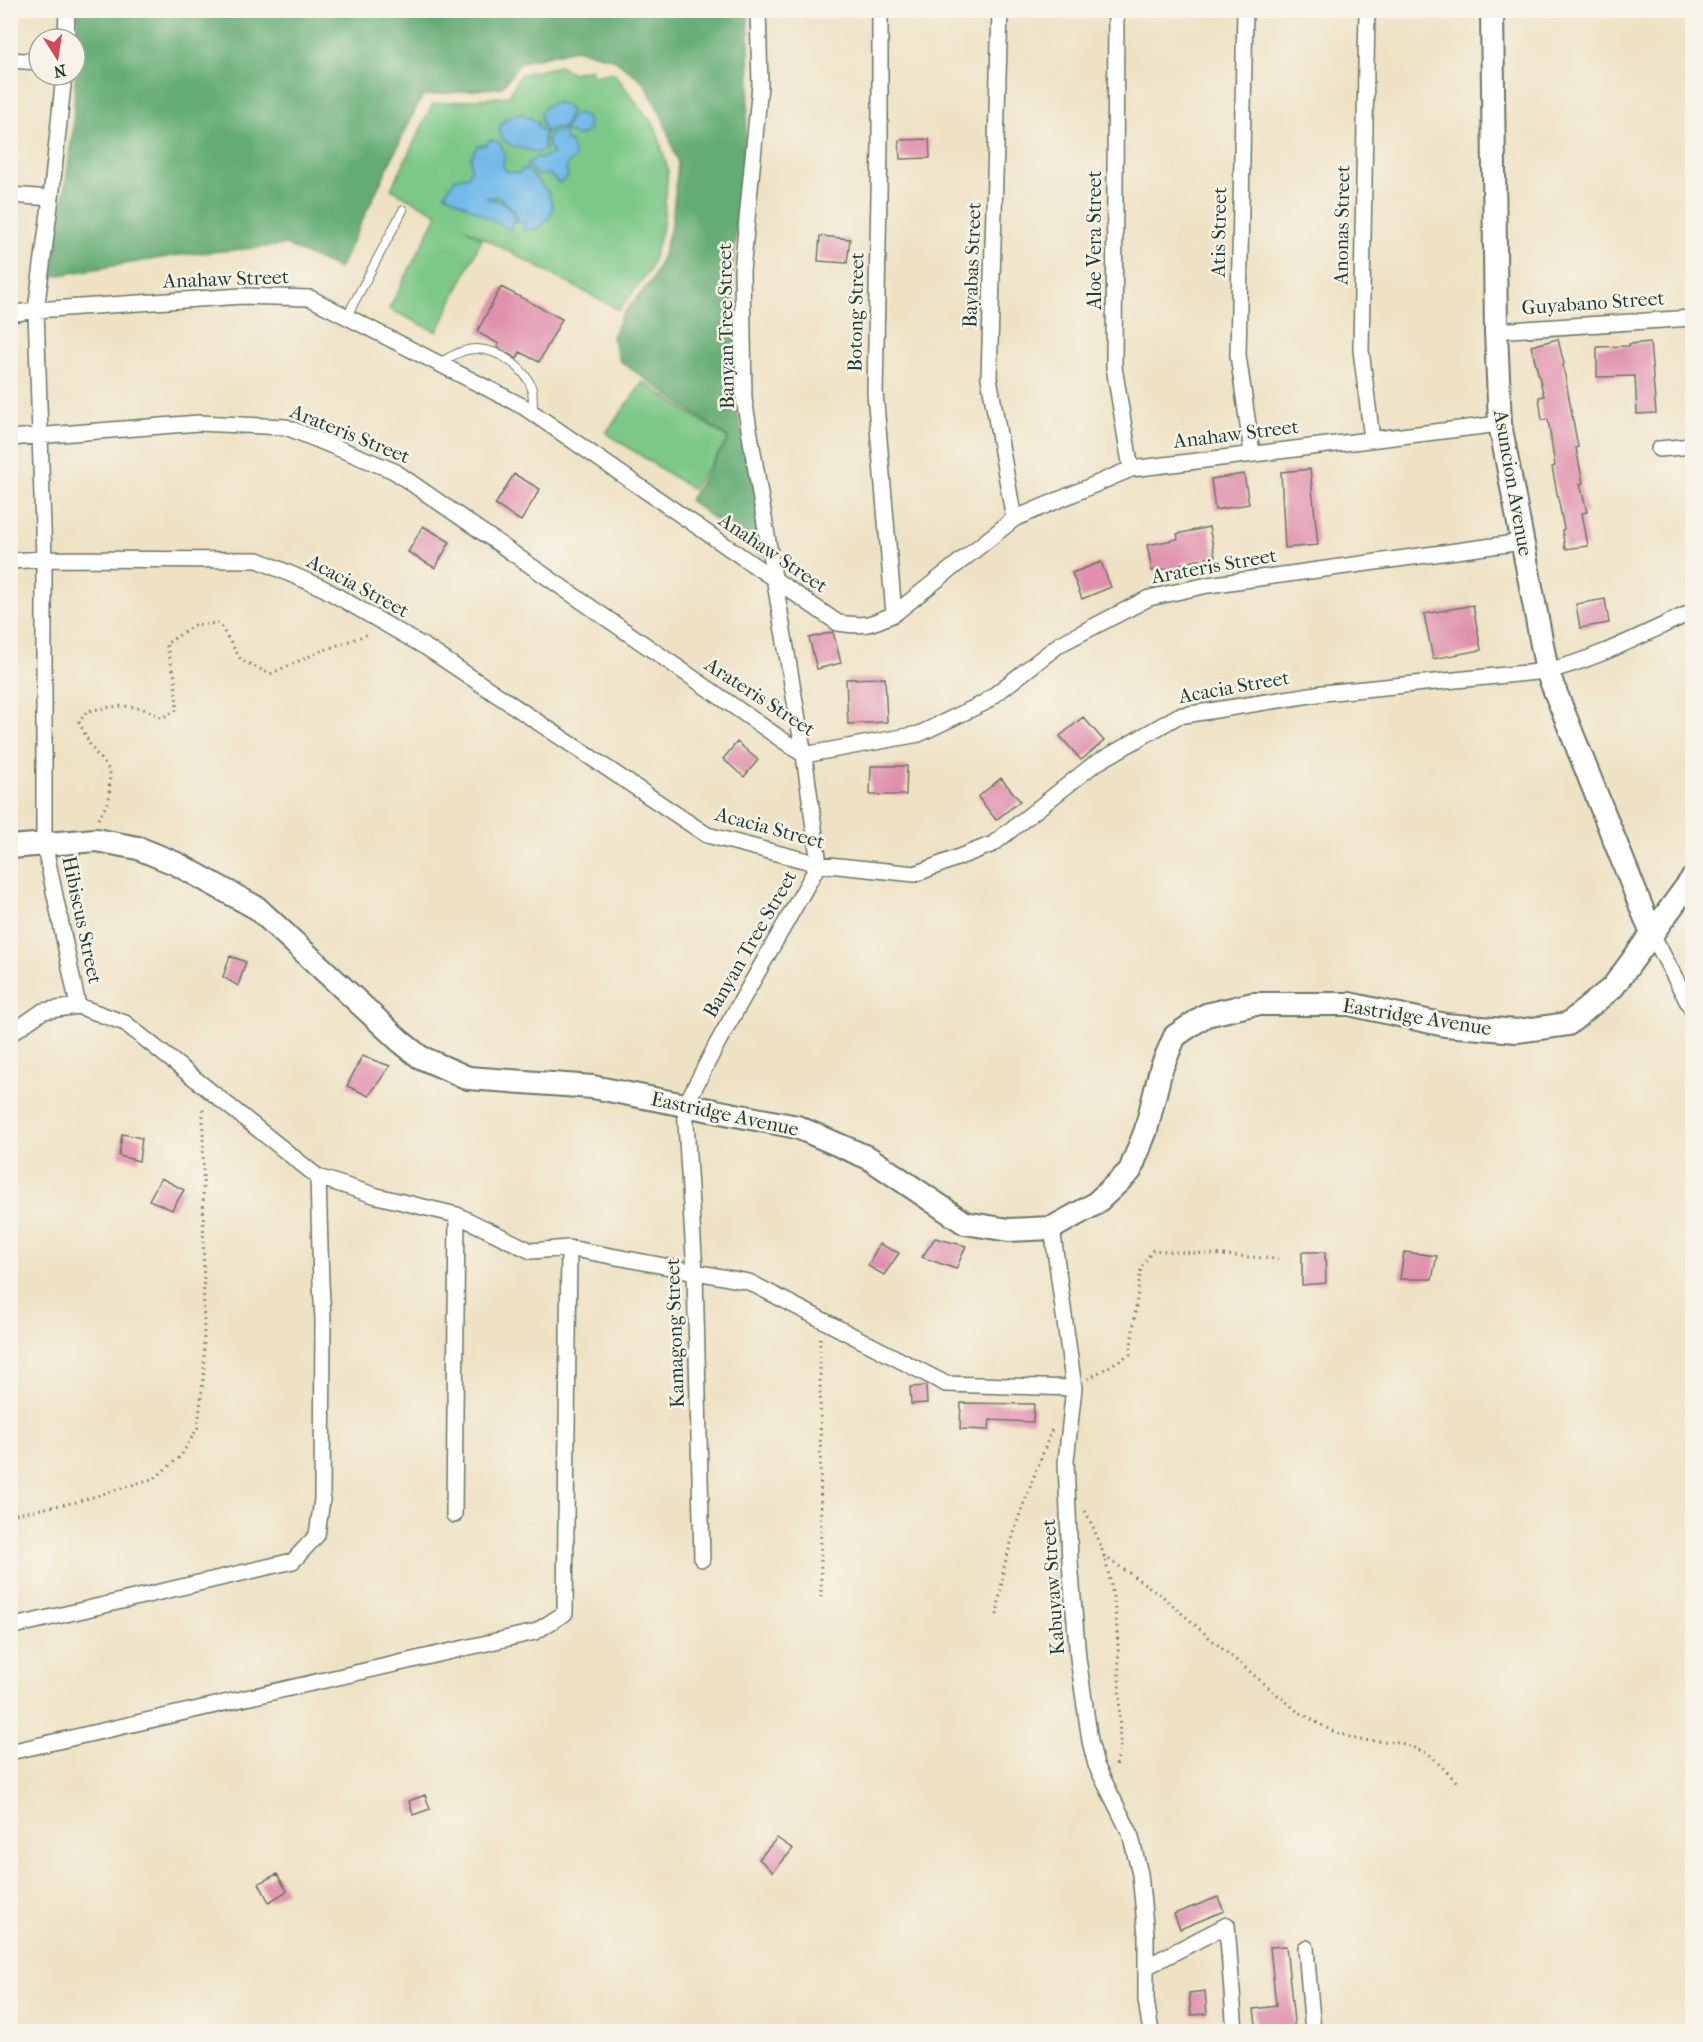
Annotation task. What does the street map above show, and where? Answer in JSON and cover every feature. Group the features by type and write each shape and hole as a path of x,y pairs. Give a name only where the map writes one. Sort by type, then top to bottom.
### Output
{"street":[{"path":"66,27 67,10"},
{"name":"Banyan Tree Street","path":"685,1106 718,1042 819,864 804,755 744,399 742,271 760,85 758,10"},
{"name":"Botong Street","path":"880,10 875,393 894,614"},
{"name":"Bayabas Street","path":"1000,10 989,378 1014,519"},
{"name":"Aloe Vera Street","path":"1116,10 1114,367 1131,469"},
{"name":"Atis Street","path":"1245,10 1238,355 1252,453"},
{"name":"Anonas Street","path":"1367,10 1361,350 1372,439"},
{"name":"Asuncion Avenue","path":"1492,10 1496,331 1500,424 1547,671 1652,934"},
{"path":"10,60 27,61"},
{"name":"Hibiscus Street","path":"63,87 36,310 44,559 44,843 78,1006"},
{"path":"10,195 51,198"},
{"name":"Anahaw Street","path":"10,314 36,310 242,296 309,298 534,414 838,623 859,626 877,622 894,614 1014,519 1131,469 1500,424"},
{"name":"Guyabano Street","path":"1496,331 1692,318"},
{"name":"Arateris Street","path":"10,438 199,423 286,427 394,471 804,755 919,734 984,702 1060,644 1149,598 1208,585 1522,542"},
{"path":"1659,449 1692,446"},
{"name":"Acacia Street","path":"10,561 44,559 258,560 323,588 427,648 707,836 819,864 915,874 993,844 1094,765 1178,716 1323,693 1547,671"},
{"path":"1547,671 1593,657 1692,612"},
{"name":"Eastridge Avenue","path":"10,848 44,843 96,840 138,848 216,884 257,908 420,1057 468,1077 593,1087 797,1127 869,1158 965,1223 1009,1230 1052,1228 1095,1204 1130,1171 1146,1130 1161,1069 1175,1036 1206,1015 1252,1004 1349,1004 1445,1025 1517,1031 1568,1024 1613,987 1692,879"},
{"path":"1652,934 1692,1010"},
{"path":"10,1034 43,1011 78,1006 125,1023 318,1177 377,1196 457,1215 531,1251 569,1248 695,1273 749,1281 946,1384 1074,1388"},
{"name":"Kamagong Street","path":"685,1106 695,1273 702,1559"},
{"path":"10,1627 293,1561 317,1535 322,1500 323,1319 318,1177"},
{"path":"454,1515 457,1215"},
{"name":"Kabuyaw Street","path":"1052,1228 1074,1388 1066,1461 1075,1622 1088,1729 1096,1765 1130,1833 1140,1874 1146,1935 1146,2000 1151,2031"},
{"path":"10,1752 535,1632 565,1613 569,1248"},
{"path":"1146,1967 1227,1925 1235,2031"},
{"path":"1306,1948 1313,2031"}],"lane":[{"path":"347,316 403,210"},
{"path":"438,363 455,354 477,349 504,357 520,368 531,387 534,414"}],"path":[{"path":"84,840 109,801 110,771 91,747 79,722 87,711 121,705 147,708 161,718 177,710 175,677 166,644 194,625 219,623 241,660 270,674 321,651 390,627"},
{"path":"10,1515 76,1502 155,1478 181,1456 198,1427 204,1370 203,1084"},
{"path":"1074,1388 1130,1354 1141,1267 1153,1250 1278,1259"},
{"path":"819,1318 821,1596"},
{"path":"997,1615 1004,1566 1018,1519 1054,1425"},
{"path":"1067,1478 1097,1532 1116,1617 1120,1750 1110,1790"},
{"path":"1104,1556 1161,1595 1219,1647 1297,1711 1332,1731 1359,1740 1399,1742 1429,1754 1458,1783"}],"green space":[{"path":"78,11 748,11 750,84 733,268 735,403 768,548 761,555 689,500 729,438 620,361 612,337 622,315 652,280 663,255 672,223 678,163 663,119 644,82 614,59 575,49 521,62 502,87 422,96 339,269 286,245 179,255 53,276 73,130 75,87 87,87 87,27 77,27"},
{"path":"559,66 572,73 591,69 594,76 613,72 656,128 668,170 663,225 650,270 619,310 465,228 482,239 437,332 389,309 438,214 391,189 433,104 509,96 520,75"},
{"path":"643,382 729,439 692,489 606,433"}],"water":[{"path":"557,102 565,105 571,111 563,129 558,126 547,132 541,122 542,112 546,106"},
{"path":"578,113 586,117 589,127 586,133 577,136 564,129 573,115"},
{"path":"523,114 537,122 538,127 545,133 543,140 545,150 535,153 532,150 511,145 503,139 500,134 501,124 510,117"},
{"path":"555,130 564,132 566,141 571,141 575,158 566,166 568,177 559,183 549,174 538,176 527,164 537,157 540,159 550,153 553,154 546,140"},
{"path":"490,140 499,142 505,153 503,166 507,172 518,173 526,168 548,192 553,207 549,218 539,228 524,231 525,223 518,222 514,210 499,197 485,198 501,202 512,210 515,221 512,221 511,230 445,194 455,179 468,176 471,170 471,158 477,146 486,145"}],"building":[{"path":"929,139 930,158 900,159 899,140"},
{"path":"820,236 850,239 847,263 818,261"},
{"path":"501,287 562,319 539,362 520,352 517,359 497,347 499,344 477,332"},
{"path":"1558,339 1578,447 1576,448 1583,483 1580,484 1587,512 1582,513 1588,546 1565,549 1562,530 1564,529 1552,467 1555,466 1548,419 1542,420 1539,397 1544,396 1531,346"},
{"path":"1650,342 1656,413 1637,414 1635,376 1597,377 1597,347 1629,346 1629,344"},
{"path":"1310,469 1318,545 1285,548 1281,472"},
{"path":"514,474 540,489 521,521 495,505"},
{"path":"1244,474 1249,504 1215,510 1211,479"},
{"path":"423,526 450,542 435,568 408,552"},
{"path":"1209,527 1215,556 1180,564 1181,567 1152,571 1147,545 1178,539 1177,534"},
{"path":"1101,562 1111,587 1082,599 1072,573"},
{"path":"1605,599 1609,623 1580,628 1576,604"},
{"path":"1473,605 1481,650 1433,659 1424,614"},
{"path":"833,632 841,663 817,669 809,638"},
{"path":"885,678 887,722 848,724 846,679"},
{"path":"1083,717 1104,741 1081,760 1060,736"},
{"path":"737,742 758,760 744,777 723,759"},
{"path":"871,766 907,766 906,795 870,795"},
{"path":"1001,778 1020,801 996,820 978,797"},
{"path":"230,956 246,962 238,986 223,977"},
{"path":"362,1056 390,1066 369,1096 347,1086"},
{"path":"122,1134 142,1138 139,1161 119,1156"},
{"path":"161,1178 184,1190 172,1210 149,1200"},
{"path":"935,1238 966,1246 956,1269 922,1257"},
{"path":"879,1244 899,1253 884,1275 868,1266"},
{"path":"1302,1252 1325,1252 1326,1283 1302,1285"},
{"path":"1404,1252 1437,1256 1432,1279 1400,1279"},
{"path":"926,1386 927,1403 911,1404 910,1387"},
{"path":"961,1403 1034,1404 1033,1422 990,1420 989,1430 960,1429"},
{"path":"425,1795 430,1809 413,1815 409,1801"},
{"path":"777,1838 793,1849 773,1872 759,1859"},
{"path":"277,1874 287,1891 269,1902 259,1883"},
{"path":"1218,1897 1224,1911 1180,1929 1174,1914"},
{"path":"1286,1946 1295,2031 1257,2031 1254,2009 1276,2006 1270,1947"},
{"path":"1205,1991 1207,2014 1191,2015 1189,1993"}]}
